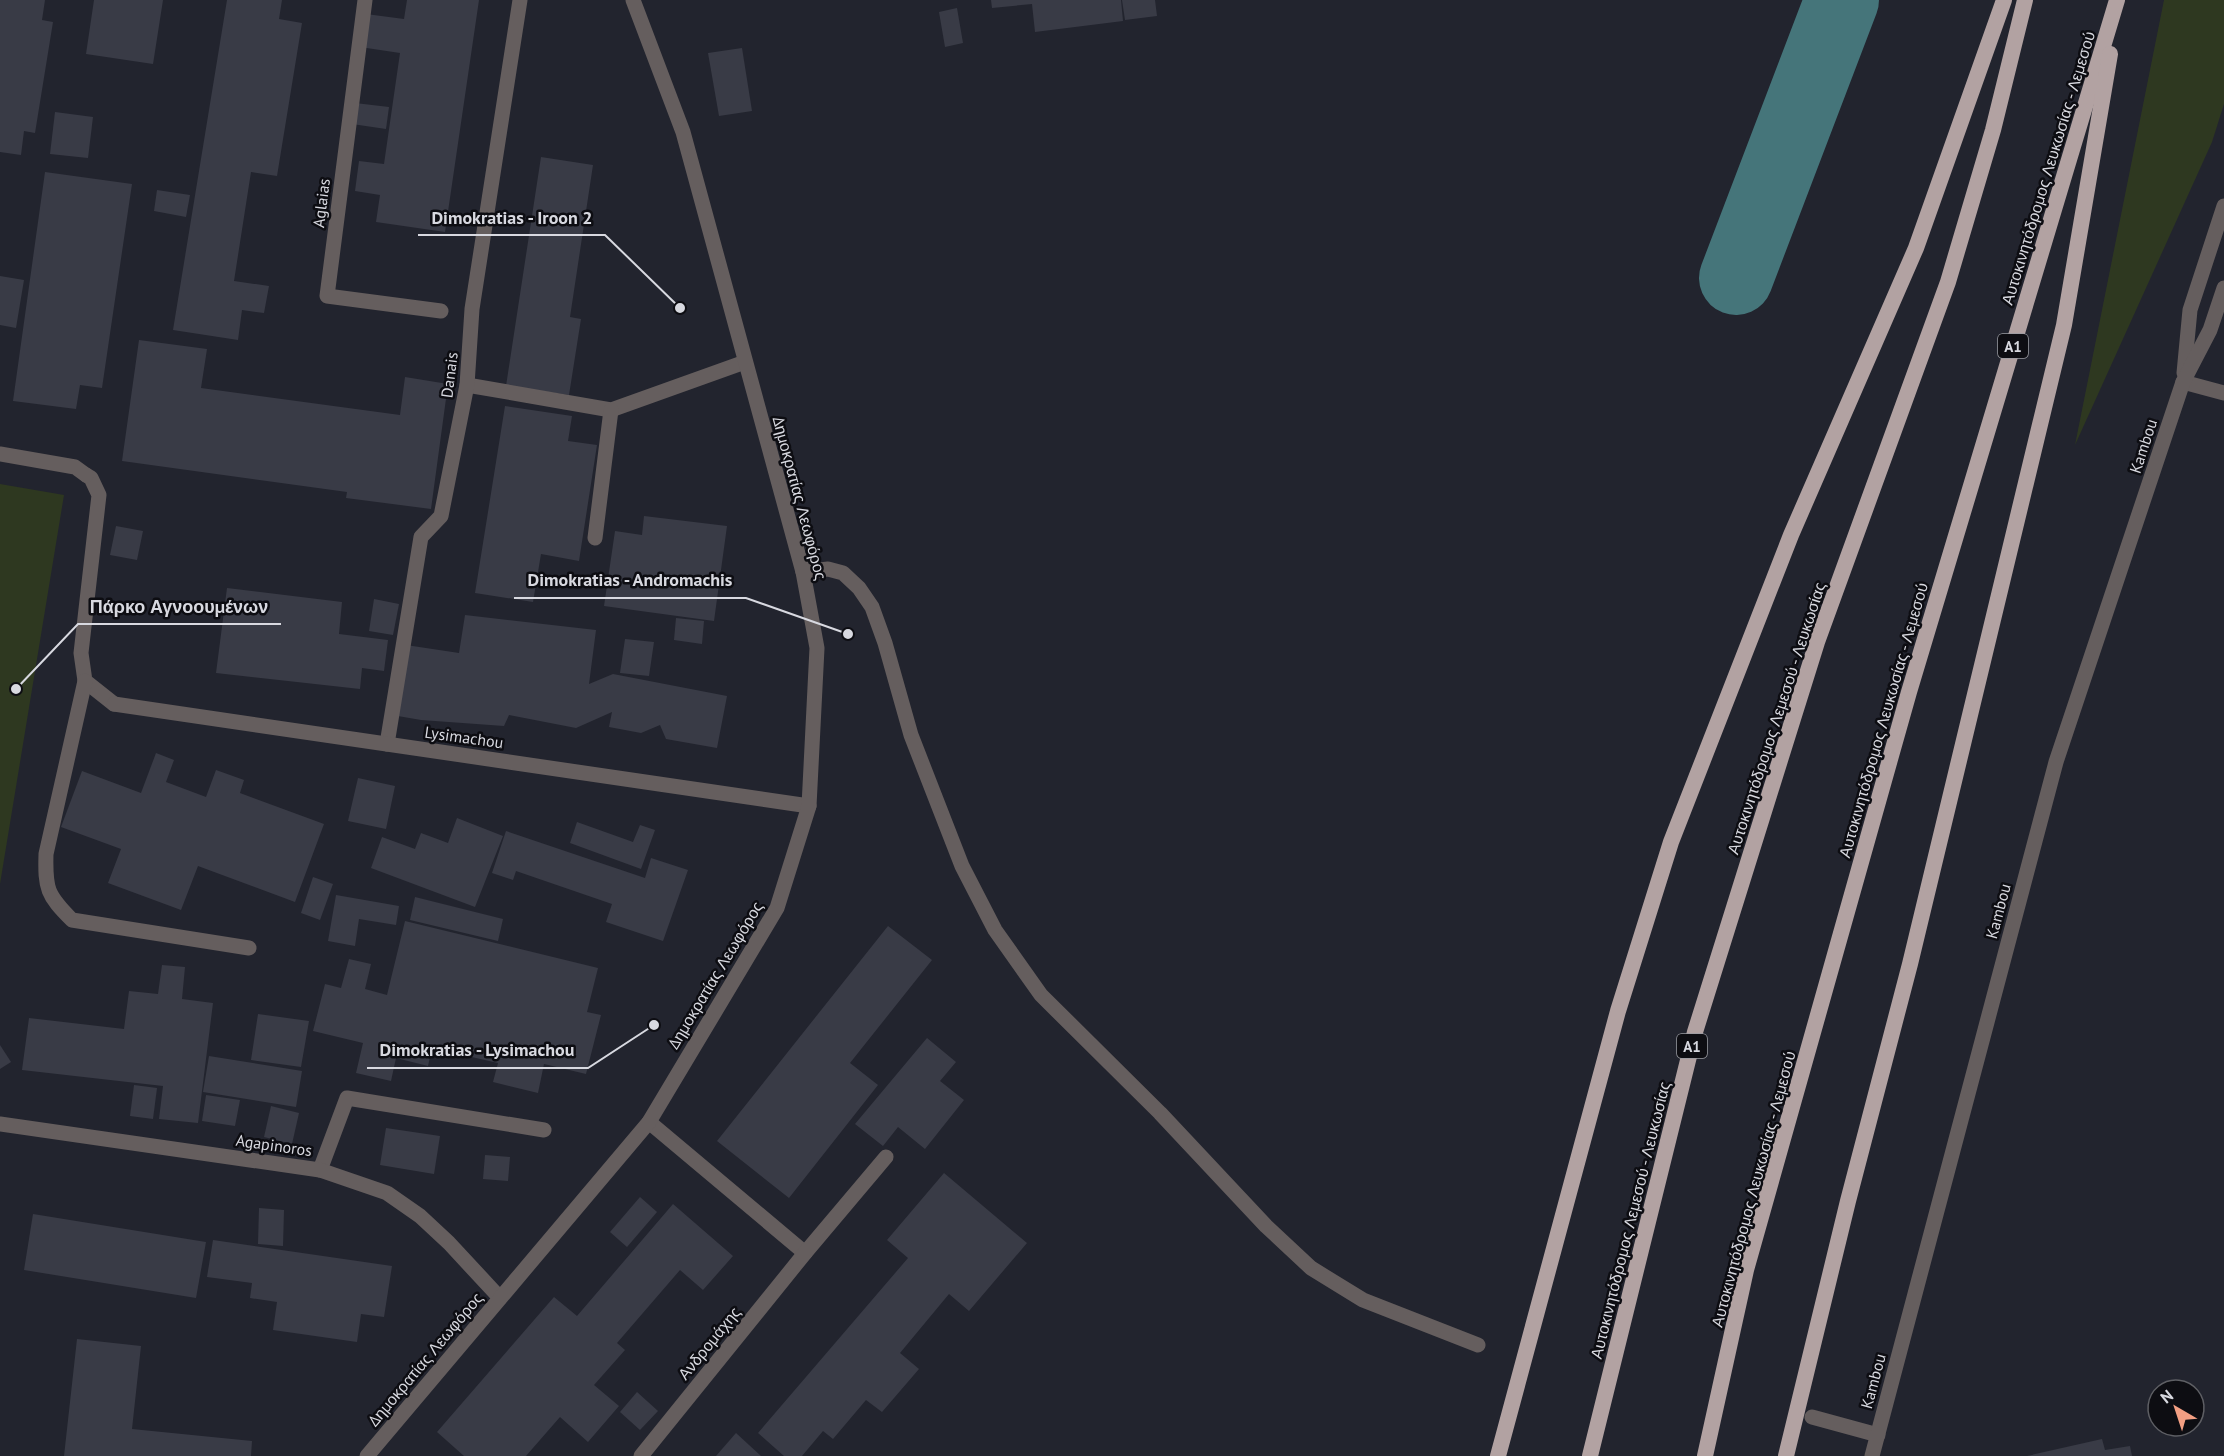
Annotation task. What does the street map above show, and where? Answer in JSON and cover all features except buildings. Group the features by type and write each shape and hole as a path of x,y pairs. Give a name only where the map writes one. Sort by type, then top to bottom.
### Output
{"highway":[{"path":"1498,1456 1618,1011 1671,842 1791,535 1916,248 2004,0"},
{"name":"Αυτοκινητόδρομος Λεμεσού - Λευκωσίας","path":"1590,1456 1695,1032 1817,642 1948,282 1993,130 2025,0"},
{"path":"1786,1456 1850,1190 1929,885 2064,325 2118,0"},
{"name":"Αυτοκινητόδρομος Λευκωσίας - Λεμεσού","path":"1705,1456 1746,1270 1893,748 2118,0"}],"street":[{"name":"Aglaias","path":"365,0 327,296 441,311"},
{"name":"Danais","path":"387,744 421,537 441,516 467,385 472,309 520,0"},
{"name":"Δημοκρατίας Λεωφόρος","path":"366,1456 649,1122 777,908 809,806 817,648 803,572 683,132 633,0"},
{"name":"Kambou","path":"2183,382 2190,310 2224,206"},
{"name":"Kambou","path":"1872,1456 2056,762 2183,382 2210,330 2224,288"},
{"path":"467,385 611,410 745,362"},
{"path":"2183,382 2224,393"},
{"path":"595,538 611,410"},
{"path":"0,454 75,467 91,478 99,495 81,653 85,681 46,854 46,883 57,906 72,920 249,948"},
{"path":"803,572 828,569 843,573 859,588 872,607 885,642 910,735 962,866 995,930 1041,995 1160,1113 1266,1226 1311,1268 1363,1300 1478,1346"},
{"name":"Lysimachou","path":"85,681 114,704 809,806"},
{"path":"320,1170 347,1098 544,1130"},
{"path":"649,1122 805,1253"},
{"name":"Agapinoros","path":"0,1124 320,1170 387,1193 412,1210 449,1243 500,1298"},
{"name":"Ανδρομάχης","path":"641,1456 805,1253 886,1157"},
{"path":"1812,1417 1878,1435"}],"green space":[{"path":"2164,0 2224,0 2224,104 2212,142 2075,445"},
{"path":"0,484 64,495 0,884"}],"waterway":[{"path":"1736,278 1842,0"}],"place":[{"name":"Dimokratias - Iroon 2","path":"680,308"},
{"name":"Dimokratias - Andromachis","path":"848,634"},
{"name":"Πάρκο Αγνοουμένων","path":"16,689"},
{"name":"Dimokratias - Lysimachou","path":"654,1025"}]}
